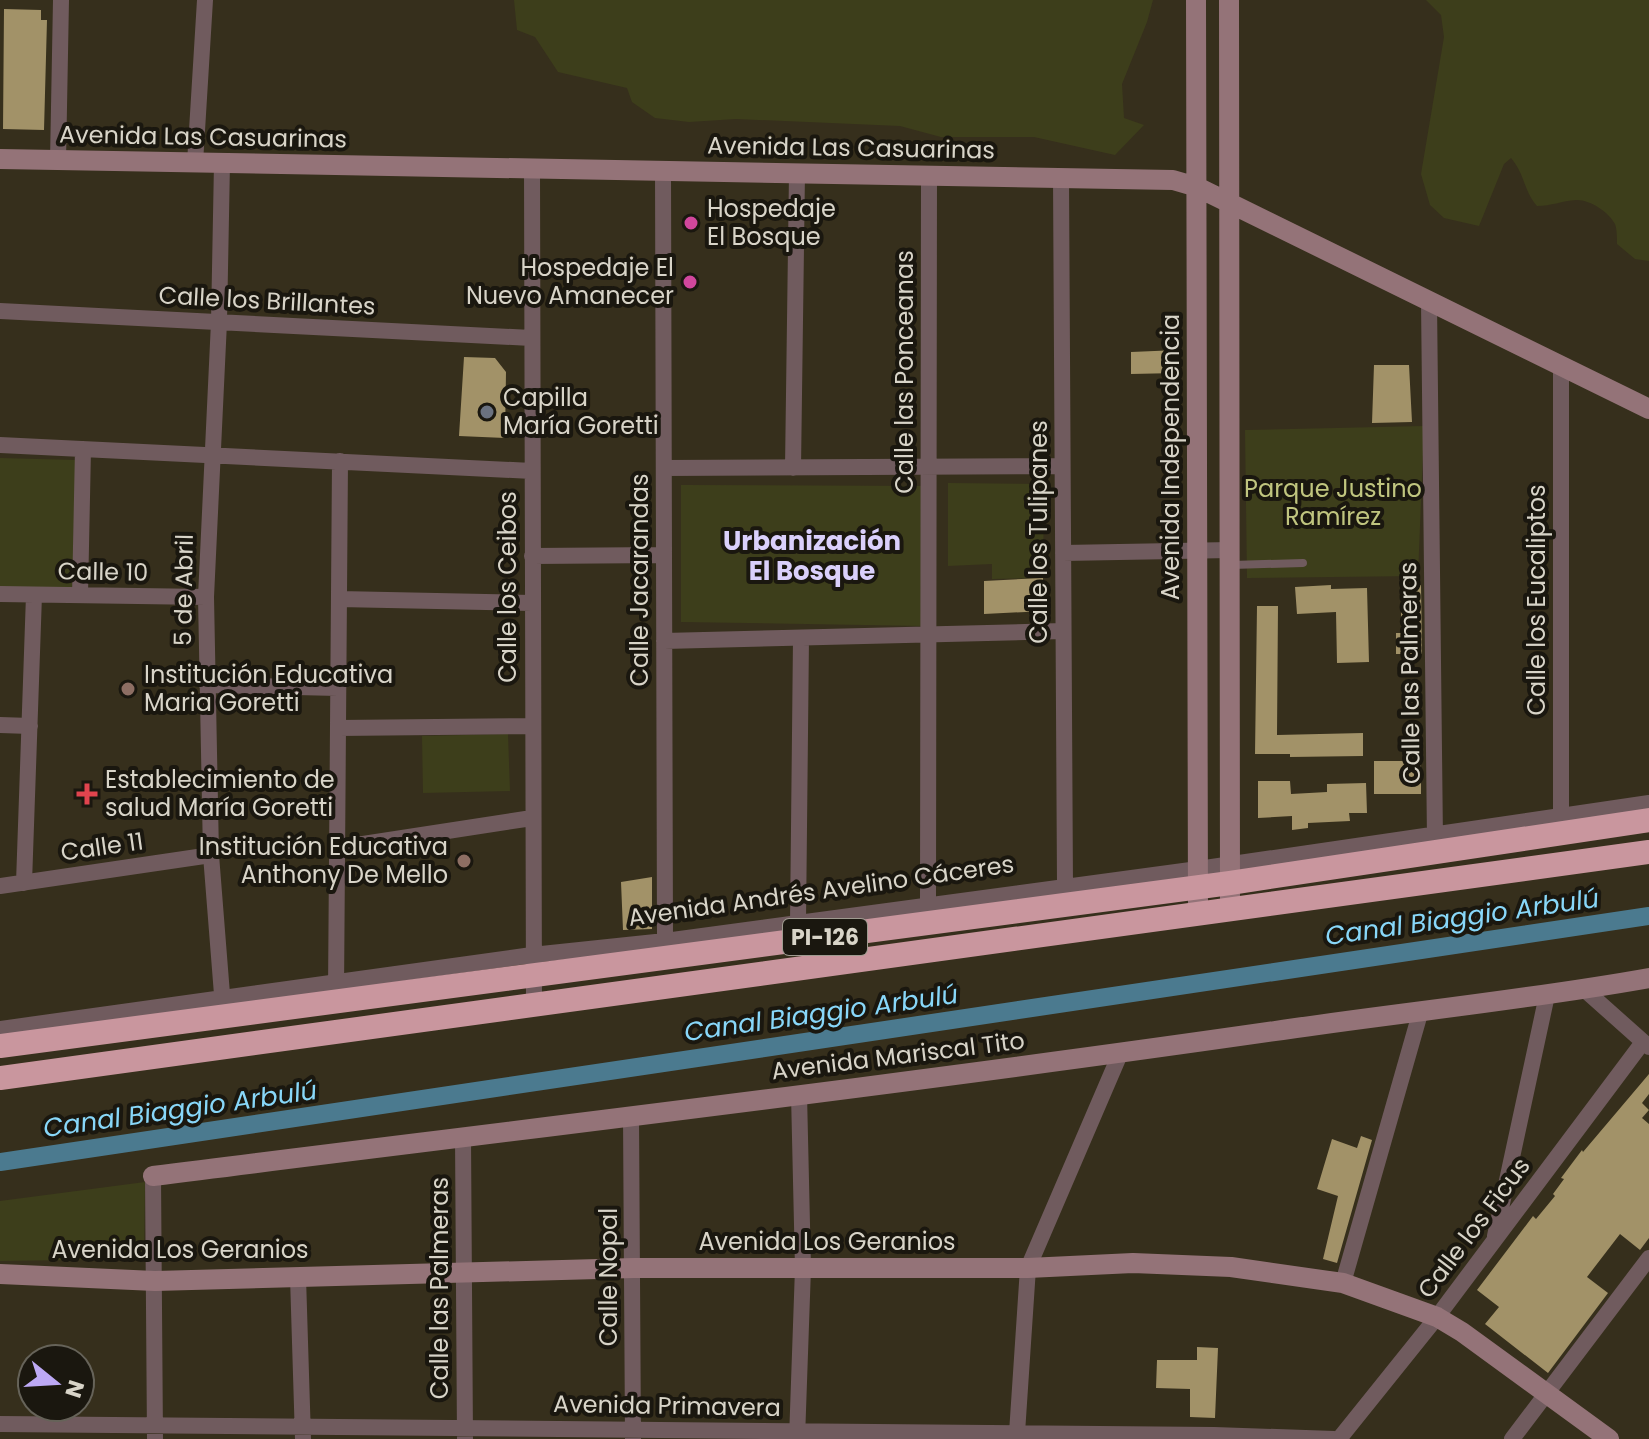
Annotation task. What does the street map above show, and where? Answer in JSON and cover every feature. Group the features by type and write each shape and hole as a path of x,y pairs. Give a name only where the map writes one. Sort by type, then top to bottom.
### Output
{"highway":[{"name":"Avenida Andrés Avelino Cáceres","path":"0,1046 223,1007 1230,874 1561,824 1649,820"},
{"name":"PI-126","path":"0,1078 1649,852"}],"street":[{"path":"58,161 61,0"},
{"path":"195,163 205,0"},
{"name":"Avenida Independencia","path":"1196,0 1198,914"},
{"path":"1229,0 1230,909"},
{"name":"Avenida Las Casuarinas","path":"0,159 1173,180 1197,187 1649,409"},
{"name":"5 de Abril","path":"222,163 219,322 206,597 211,855 223,1007"},
{"name":"Calle los Ceibos","path":"532,169 534,1005"},
{"name":"Calle Jacarandas","path":"663,171 665,941"},
{"path":"793,468 797,173"},
{"name":"Calle las Ponceanas","path":"928,905 929,176"},
{"name":"Calle los Tulipanes","path":"1061,178 1065,886"},
{"name":"Calle las Palmeras","path":"1429,302 1435,842"},
{"name":"Calle los Brillantes","path":"0,311 531,338"},
{"name":"Calle los Eucaliptos","path":"1561,367 1561,824"},
{"path":"0,445 532,471"},
{"path":"80,595 83,449"},
{"path":"336,992 340,461"},
{"path":"664,468 1062,466"},
{"path":"1063,553 1197,550 1231,557"},
{"path":"532,556 664,555"},
{"name":"Calle 10","path":"0,594 206,597"},
{"path":"24,883 34,595"},
{"path":"339,599 532,603"},
{"path":"664,641 1063,631"},
{"path":"798,923 801,638"},
{"path":"207,685 338,688"},
{"path":"0,725 30,726"},
{"path":"338,728 532,726"},
{"name":"Avenida Andrés Avelino Cáceres","path":"1561,824 1649,803"},
{"path":"337,848 532,818"},
{"name":"Calle 11","path":"0,886 211,855"},
{"name":"Avenida Andrés Avelino Cáceres","path":"532,965 665,941 1065,886 1198,878"},
{"name":"Avenida Mariscal Tito","path":"153,1176 1120,1054 1421,1010 1585,990 1649,978"},
{"path":"1585,990 1646,1045"},
{"path":"1494,1240 1547,995"},
{"name":"Avenida Andrés Avelino Cáceres","path":"0,1029 223,1007"},
{"path":"1343,1283 1421,1010"},
{"name":"Calle los Ficus","path":"1336,1439 1437,1317 1646,1045"},
{"path":"1017,1433 1028,1268 1120,1054"},
{"path":"797,1435 803,1268 799,1094"},
{"name":"Calle Nopal","path":"631,1116 633,1434"},
{"name":"Calle las Palmeras","path":"463,1137 465,1434"},
{"path":"153,1176 155,1432"},
{"path":"1512,1439 1649,1258"},
{"name":"Avenida Los Geranios","path":"0,1274 155,1281 634,1268 1028,1268 1133,1263 1231,1267 1343,1283 1437,1317 1609,1439"},
{"path":"298,1277 303,1433"},
{"name":"Avenida Primavera","path":"0,1424 155,1432 953,1436 1017,1433 1336,1439"}],"lane":[{"path":"1231,557 1303,563"}],"green space":[{"path":"514,0 1153,0 1122,84 1124,118 1144,125 1115,155 1034,137 941,137 900,126 736,119 689,122 655,118 632,102 627,88 558,72 535,37 517,30"},
{"path":"1426,0 1649,0 1649,261 1635,259 1617,244 1615,224 1592,204 1576,200 1537,206 1511,158 1504,164 1479,226 1444,218 1430,205 1421,174 1444,37 1441,15"},
{"name":"Parque Justino Ramírez","path":"1424,426 1418,576 1247,578 1245,430"},
{"path":"0,458 76,460 72,590 0,588"},
{"path":"948,483 1044,484 1043,578 992,579 992,564 948,566"},
{"path":"681,485 927,486 923,626 681,622"},
{"path":"508,734 510,791 423,793 422,736"},
{"path":"145,1182 144,1259 0,1261 0,1201"}],"building":[{"path":"4,9 41,10 41,20 47,20 44,130 3,129"},
{"path":"1178,350 1177,373 1131,374 1131,352"},
{"path":"464,357 495,358 506,372 505,438 459,436"},
{"path":"1374,365 1409,365 1412,422 1372,423"},
{"path":"1043,578 1045,611 984,614 984,581"},
{"path":"1331,585 1331,589 1367,588 1369,662 1337,663 1336,612 1297,614 1295,587"},
{"path":"1401,585 1421,585 1422,654 1396,654 1396,633 1401,633"},
{"path":"1257,606 1278,606 1277,735 1363,733 1363,756 1255,754"},
{"path":"1374,761 1421,761 1421,794 1374,794"},
{"path":"1258,781 1290,781 1291,794 1327,792 1327,784 1366,783 1367,813 1349,813 1350,821 1308,823 1308,828 1292,830 1292,816 1258,818"},
{"path":"652,877 652,929 623,930 621,882"},
{"path":"1649,1074 1649,1094 1642,1103 1649,1110 1642,1118 1649,1124 1649,1238 1640,1250 1620,1234 1587,1277 1608,1293 1548,1373 1485,1324 1499,1307 1477,1290 1533,1216 1536,1219 1555,1196 1553,1194 1564,1179 1561,1178 1582,1150"},
{"path":"1361,1136 1372,1140 1337,1263 1323,1259 1338,1196 1317,1189 1332,1139 1357,1148"},
{"path":"1197,1347 1218,1348 1215,1418 1190,1417 1190,1389 1156,1388 1157,1360 1197,1360"}],"waterway":[{"name":"Canal Biaggio Arbulú","path":"0,1162 1649,916"}],"place":[{"name":"Hospedaje El Bosque","path":"691,223"},
{"name":"Hospedaje El Nuevo Amanecer","path":"690,282"},
{"name":"Capilla María Goretti","path":"487,412"},
{"name":"Institución Educativa Maria Goretti","path":"128,689"},
{"name":"Establecimiento de salud María Goretti","path":"87,794"},
{"name":"Institución Educativa Anthony De Mello","path":"464,861"}],"district":[{"name":"Urbanización El Bosque","path":"812,556"}]}
